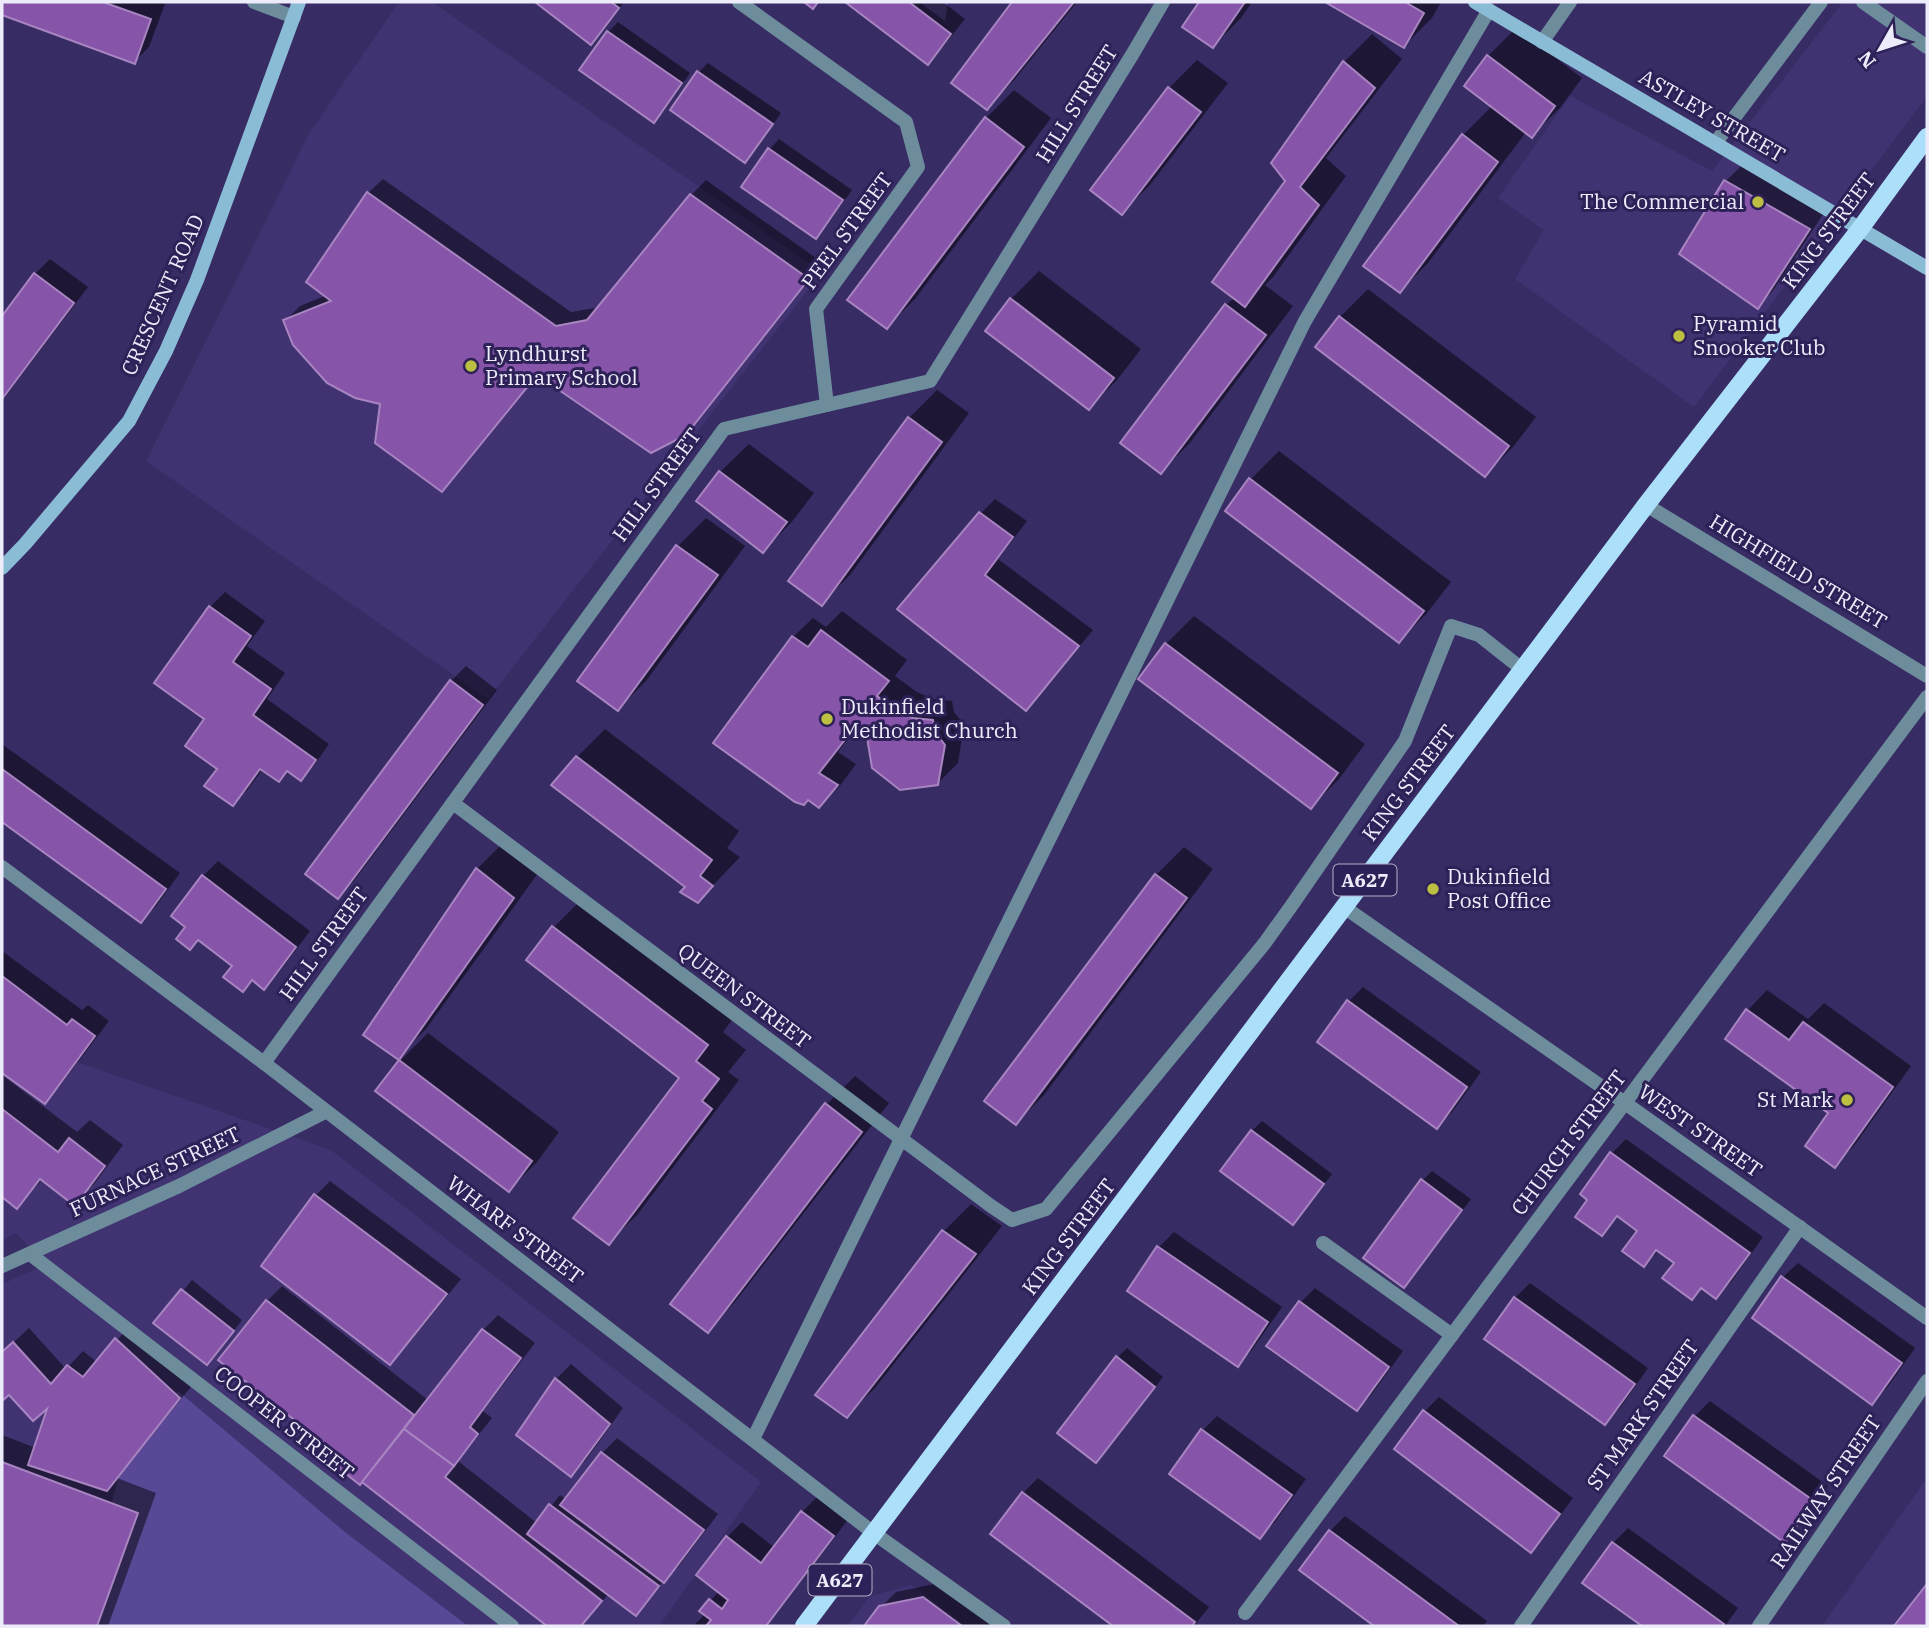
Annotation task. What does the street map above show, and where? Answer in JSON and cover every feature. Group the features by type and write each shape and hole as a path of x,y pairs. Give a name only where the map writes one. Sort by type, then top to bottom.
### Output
{"main road":[{"name":"CRESCENT ROAD","path":"2,568 129,421 197,280 299,2"},
{"name":"ASTLEY STREET","path":"1475,2 1927,268"},
{"name":"KING STREET","path":"804,1626 1522,669 1860,229 1927,137"}],"street":[{"path":"254,2 294,17"},
{"name":"PEEL STREET","path":"739,2 906,122 918,167 816,309 827,405"},
{"name":"HILL STREET","path":"264,1063 724,429 930,381 1163,2"},
{"path":"1542,42 1570,2"},
{"path":"1716,142 1821,2"},
{"path":"1863,2 1927,47"},
{"path":"753,1439 1305,320 1489,10"},
{"name":"HIGHFIELD STREET","path":"1646,505 1927,676"},
{"name":"QUEEN STREET","path":"453,803 1012,1220 1046,1209 1265,944 1405,741 1451,626 1479,635 1522,669"},
{"name":"CHURCH STREET","path":"1245,1613 1927,697"},
{"name":"WHARF STREET","path":"2,867 264,1063 875,1534 1004,1626"},
{"name":"WEST STREET","path":"1344,907 1927,1318"},
{"name":"FURNACE STREET","path":"2,1266 179,1186 325,1112"},
{"name":"ST MARK STREET","path":"1521,1626 1800,1227"},
{"path":"1323,1243 1452,1335"},
{"name":"COOPER STREET","path":"30,1254 512,1626"},
{"name":"RAILWAY STREET","path":"1759,1626 1927,1381"}],"shaded area":[{"name":"Lyndhurst Primary School","path":"399,2 432,2 822,272 488,699 146,461 310,132"},
{"path":"919,2 948,2 945,21"},
{"path":"1843,2 1927,2 1927,96 1694,407 1515,279 1544,230 1498,198 1570,96 1712,171"},
{"path":"2,1036 331,1150 761,1482 659,1626 468,1626 345,1532 125,1450 81,1626 2,1626 2,1284 46,1265 16,1233 2,1240"},
{"path":"178,1391 345,1532 468,1626 81,1626 125,1450"},
{"path":"1927,1478 1927,1626 1822,1626"},
{"path":"912,1585 966,1626 848,1626 870,1596"}],"building":[{"path":"2,2 103,2 151,19 135,64 2,15"},
{"path":"535,2 611,2 619,8 591,45"},
{"path":"804,2 818,2 813,9"},
{"path":"845,2 909,2 951,34 928,65"},
{"path":"1012,2 1074,2 987,110 951,83"},
{"path":"1199,2 1245,2 1213,48 1182,27"},
{"path":"1325,2 1405,2 1424,13 1404,48"},
{"path":"607,31 682,83 654,123 579,70"},
{"path":"1487,55 1555,106 1532,138 1464,86"},
{"path":"1343,61 1375,88 1300,187 1319,205 1245,307 1212,282 1285,181 1271,163"},
{"path":"697,71 773,124 745,163 670,110"},
{"path":"1168,87 1201,112 1122,215 1090,190"},
{"path":"985,117 1024,147 887,329 847,300"},
{"path":"1462,134 1498,162 1400,293 1363,266"},
{"path":"768,148 843,200 816,239 741,187"},
{"path":"1724,180 1810,229 1758,309 1679,254"},
{"path":"367,192 556,326 587,320 690,194 809,279 686,435 651,453 537,375 442,492 375,443 380,404 355,398 327,383 293,345 283,320 331,301 306,282"},
{"path":"34,273 74,303 2,399 2,316"},
{"path":"1010,298 1114,378 1089,410 985,331"},
{"path":"1225,304 1266,335 1161,474 1120,443"},
{"path":"1339,316 1509,446 1485,477 1315,347"},
{"path":"908,417 942,442 822,606 788,581"},
{"path":"719,471 787,522 763,553 696,501"},
{"path":"1249,478 1424,611 1399,643 1225,511"},
{"path":"979,512 1013,537 985,575 1079,646 1026,711 897,609"},
{"path":"676,545 718,575 618,711 577,681"},
{"path":"209,606 251,636 233,662 271,689 253,715 316,760 301,781 287,771 279,782 260,769 233,806 204,786 217,769 185,746 204,719 154,683"},
{"name":"Dukinfield Methodist Church","path":"821,630 889,681 877,696 897,711 913,718 933,720 935,732 945,745 938,785 900,790 872,768 867,737 855,727 819,773 838,785 819,808 808,800 804,805 795,802 713,743 792,636 808,647"},
{"path":"1165,643 1338,773 1311,809 1138,679"},
{"path":"450,680 483,705 338,899 305,874"},
{"path":"576,756 712,860 700,876 713,886 698,903 680,892 685,887 551,785"},
{"path":"2,769 166,889 141,923 2,822"},
{"path":"476,868 514,898 399,1060 363,1035"},
{"path":"1155,874 1187,898 1016,1125 984,1101"},
{"path":"202,875 296,947 264,990 252,980 243,992 223,977 232,966 198,940 190,950 176,939 185,927 171,916"},
{"path":"552,926 708,1045 696,1061 719,1079 702,1101 712,1109 609,1245 573,1218 679,1078 526,960"},
{"path":"2,976 67,1025 72,1019 95,1036 45,1104 2,1073"},
{"path":"1347,1000 1467,1087 1437,1129 1317,1042"},
{"name":"St Mark","path":"1746,1009 1789,1040 1803,1022 1893,1087 1835,1168 1805,1146 1828,1113 1725,1039"},
{"path":"399,1060 532,1161 509,1192 375,1091"},
{"path":"825,1103 862,1132 708,1333 670,1304"},
{"path":"2,1109 58,1152 69,1138 105,1166 75,1206 40,1179 17,1209 2,1197"},
{"path":"1251,1130 1324,1184 1293,1225 1220,1171"},
{"path":"1610,1152 1750,1253 1716,1299 1701,1288 1692,1300 1662,1278 1674,1263 1656,1250 1644,1267 1622,1251 1637,1231 1617,1216 1602,1236 1575,1217 1587,1200 1580,1194"},
{"path":"1421,1179 1462,1210 1404,1288 1363,1258"},
{"path":"314,1194 447,1294 390,1365 261,1266"},
{"path":"942,1230 976,1254 847,1418 815,1395"},
{"path":"1157,1246 1268,1322 1238,1367 1127,1291"},
{"path":"1781,1276 1902,1363 1872,1405 1752,1318"},
{"path":"181,1289 234,1331 207,1365 153,1323"},
{"path":"1514,1297 1635,1384 1605,1425 1484,1339"},
{"path":"266,1300 414,1415 360,1485 324,1456 330,1448 218,1360"},
{"path":"1299,1301 1389,1367 1357,1411 1266,1346"},
{"path":"482,1329 521,1358 470,1427 478,1434 454,1466 404,1429"},
{"path":"115,1338 180,1398 107,1491 28,1465 47,1409 33,1421 9,1395 2,1401 2,1352 13,1342 51,1384 67,1365 83,1377"},
{"path":"1116,1356 1155,1387 1096,1463 1057,1433"},
{"path":"555,1378 610,1424 571,1477 516,1435"},
{"path":"1423,1410 1560,1514 1531,1553 1394,1449"},
{"path":"1693,1415 1814,1501 1785,1543 1664,1456"},
{"path":"404,1429 454,1466 445,1477 602,1601 581,1626 547,1626 362,1482"},
{"path":"1201,1429 1292,1495 1260,1539 1169,1474"},
{"path":"601,1452 704,1530 664,1583 560,1505"},
{"path":"2,1462 138,1513 97,1626 2,1626"},
{"path":"1022,1492 1195,1622 1192,1626 1113,1626 990,1534"},
{"path":"549,1504 659,1586 636,1616 527,1534"},
{"path":"801,1511 834,1536 766,1626 706,1626 711,1620 699,1611 709,1599 722,1609 728,1600 696,1575 726,1536 761,1563"},
{"path":"1329,1530 1459,1626 1374,1626 1299,1570"},
{"path":"1612,1542 1724,1624 1642,1626 1582,1583"},
{"path":"1927,1584 1927,1626 1894,1626"},
{"path":"923,1597 962,1626 864,1626 879,1606"}],"place":[{"name":"The Commercial","path":"1758,202"},
{"name":"Pyramid Snooker Club","path":"1679,336"},
{"name":"Lyndhurst Primary School","path":"471,366"},
{"name":"Dukinfield Methodist Church","path":"827,719"},
{"name":"Dukinfield Post Office","path":"1433,889"},
{"name":"St Mark","path":"1847,1100"}]}
